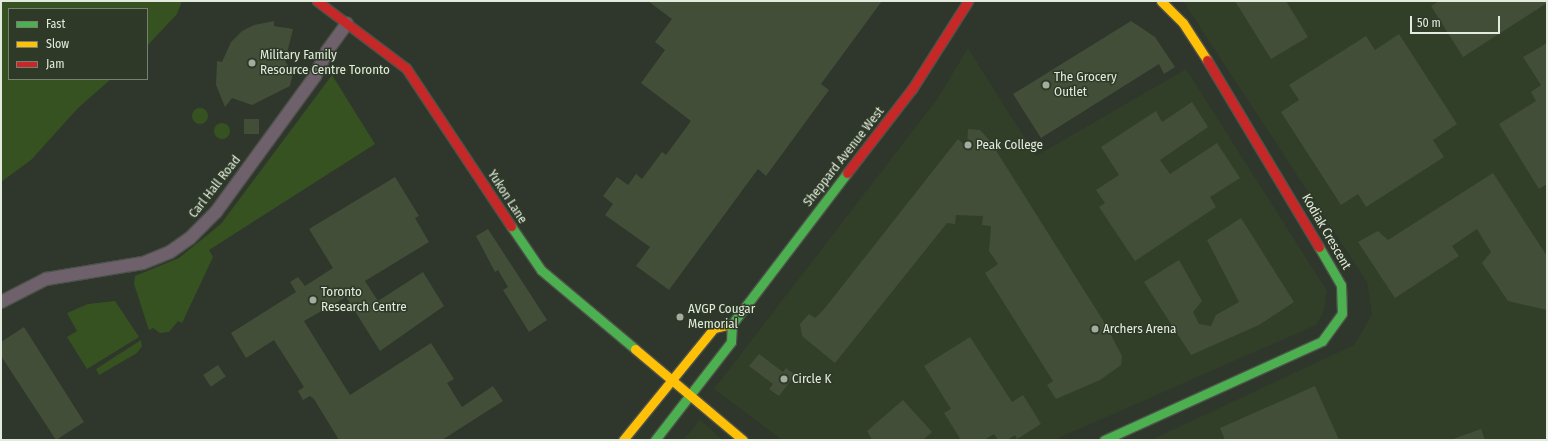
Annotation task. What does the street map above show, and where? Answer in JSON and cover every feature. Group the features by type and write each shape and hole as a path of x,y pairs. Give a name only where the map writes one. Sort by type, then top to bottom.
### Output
{"street":[{"name":"Yukon Lane","path":"317,1 406,68 541,270 690,396"},
{"name":"Sheppard Avenue West","path":"732,324 912,90 968,1"},
{"name":"Kodiak Crescent","path":"1104,440 1322,341 1342,313 1341,285 1269,159 1183,23 1161,1"},
{"name":"Carl Hall Road","path":"1,302 46,279 147,262 190,238 216,212 315,76 327,51 347,23"},
{"path":"623,440 672,382 714,328 732,324 731,342 655,440"},
{"path":"690,396 743,440"}],"shaded area":[{"path":"1183,1 1547,1 1547,440 1151,440 1354,345 1372,315 1367,282"},
{"path":"968,48 1036,156 1186,69 1327,291 1324,311 1316,325 1054,440 782,440 714,389 938,98"},
{"path":"700,420 723,440 683,440"}],"green space":[{"path":"1,1 182,1 177,14 148,45 148,8 8,8 8,80 110,80 78,108 31,160 1,182"},
{"path":"332,75 375,144 209,250 213,257 182,323 178,321 169,332 160,333 153,328 149,330 134,284 135,276 179,258 221,224"},
{"path":"200,108 207,113 208,116 203,123 200,124 193,119 192,116 197,109"},
{"path":"222,123 229,128 230,131 225,138 222,139 215,134 214,131 219,124"},
{"path":"115,301 139,337 87,369 67,337 77,331 67,313 88,304"},
{"path":"141,340 142,346 137,353 99,375 96,369"}],"building":[{"path":"648,1 882,1 821,84 829,90 766,176 758,169 669,290 636,266 650,247 605,215 613,204 603,196 617,177 628,185 636,174 642,179 662,152 666,155 691,121 641,83 665,50 655,42 672,19"},
{"path":"1235,1 1286,1 1308,37 1271,59"},
{"path":"1439,1 1547,1 1547,3 1463,57 1431,6"},
{"name":"Military Family Resource Centre Toronto","path":"274,21 274,26 293,29 285,61 293,73 290,86 252,105 232,98 225,107 216,85 217,61 222,62 231,42 242,31 254,25"},
{"path":"1131,21 1155,37 1175,67 1164,74 1159,64 1041,138 1013,94"},
{"path":"1399,34 1457,124 1433,140 1444,157 1366,207 1358,194 1341,205 1281,112 1299,100 1289,85 1366,36 1375,50"},
{"path":"1547,43 1547,184 1539,189 1499,124 1536,101 1531,92 1541,85 1523,57"},
{"path":"1192,102 1208,127 1160,160 1170,174 1217,143 1240,178 1210,197 1216,207 1135,261 1099,207 1105,203 1096,190 1119,175 1101,147 1156,111 1162,122"},
{"path":"244,119 259,119 259,134 244,134"},
{"path":"968,129 980,130 990,141 1104,322 1122,356 1121,365 1100,380 1056,399 1047,385 1053,381 985,273 998,264 989,251 991,226 982,225 983,216 956,215 955,224 947,223 835,363 802,336 800,324 809,314 815,318 825,308 958,139 967,148"},
{"path":"1493,173 1547,256 1547,310 1508,301 1482,263 1491,252 1477,229 1452,246 1459,256 1395,298 1358,242 1378,231 1388,240"},
{"name":"Toronto Research Centre","path":"395,177 419,216 415,218 429,242 365,281 378,301 423,272 444,306 380,351 346,297 304,321 350,395 431,343 454,379 447,383 462,407 493,386 503,401 442,440 339,440 314,399 310,396 303,400 298,391 304,387 274,340 246,358 231,333 296,292 290,282 298,277 305,286 333,268 309,229"},
{"path":"1241,218 1294,302 1259,325 1191,355 1144,282 1179,260 1202,301 1193,312 1199,324 1211,326 1216,315 1239,302 1207,240"},
{"path":"488,229 547,320 529,332 503,290 508,287 498,270 495,272 476,236"},
{"path":"24,327 84,422 56,440 1,356 1,342"},
{"path":"970,337 1012,402 1023,395 1041,424 1017,439 1015,435 1007,440 998,440 994,434 984,440 961,440 944,413 951,409 924,366"},
{"path":"759,354 783,372 786,368 795,375 779,396 769,389 773,384 749,366"},
{"path":"218,365 226,377 211,387 203,375"},
{"path":"1315,386 1339,440 1225,440 1220,428"},
{"path":"903,400 932,432 923,440 872,440 867,431"},
{"path":"1481,429 1485,440 1453,439"}],"traffic: fast":[{"path":"655,440 731,342 732,324 847,173"},
{"path":"511,226 541,270 635,349"},
{"path":"1104,440 1322,341 1342,313 1341,285 1319,247"}],"traffic: slow":[{"path":"1161,1 1183,23 1207,60"},
{"path":"623,440 714,328 732,324"},
{"path":"635,349 743,440"}],"traffic: jam":[{"path":"317,1 406,68 511,226"},
{"path":"847,173 912,89 968,1"},
{"path":"1207,60 1319,247"}],"place":[{"name":"Military Family Resource Centre Toronto","path":"252,63"},
{"name":"The Grocery Outlet","path":"1046,85"},
{"name":"Peak College","path":"968,145"},
{"name":"Toronto Research Centre","path":"313,300"},
{"name":"AVGP Cougar Memorial","path":"680,317"},
{"name":"Archers Arena","path":"1095,329"},
{"name":"Circle K","path":"784,379"}]}
